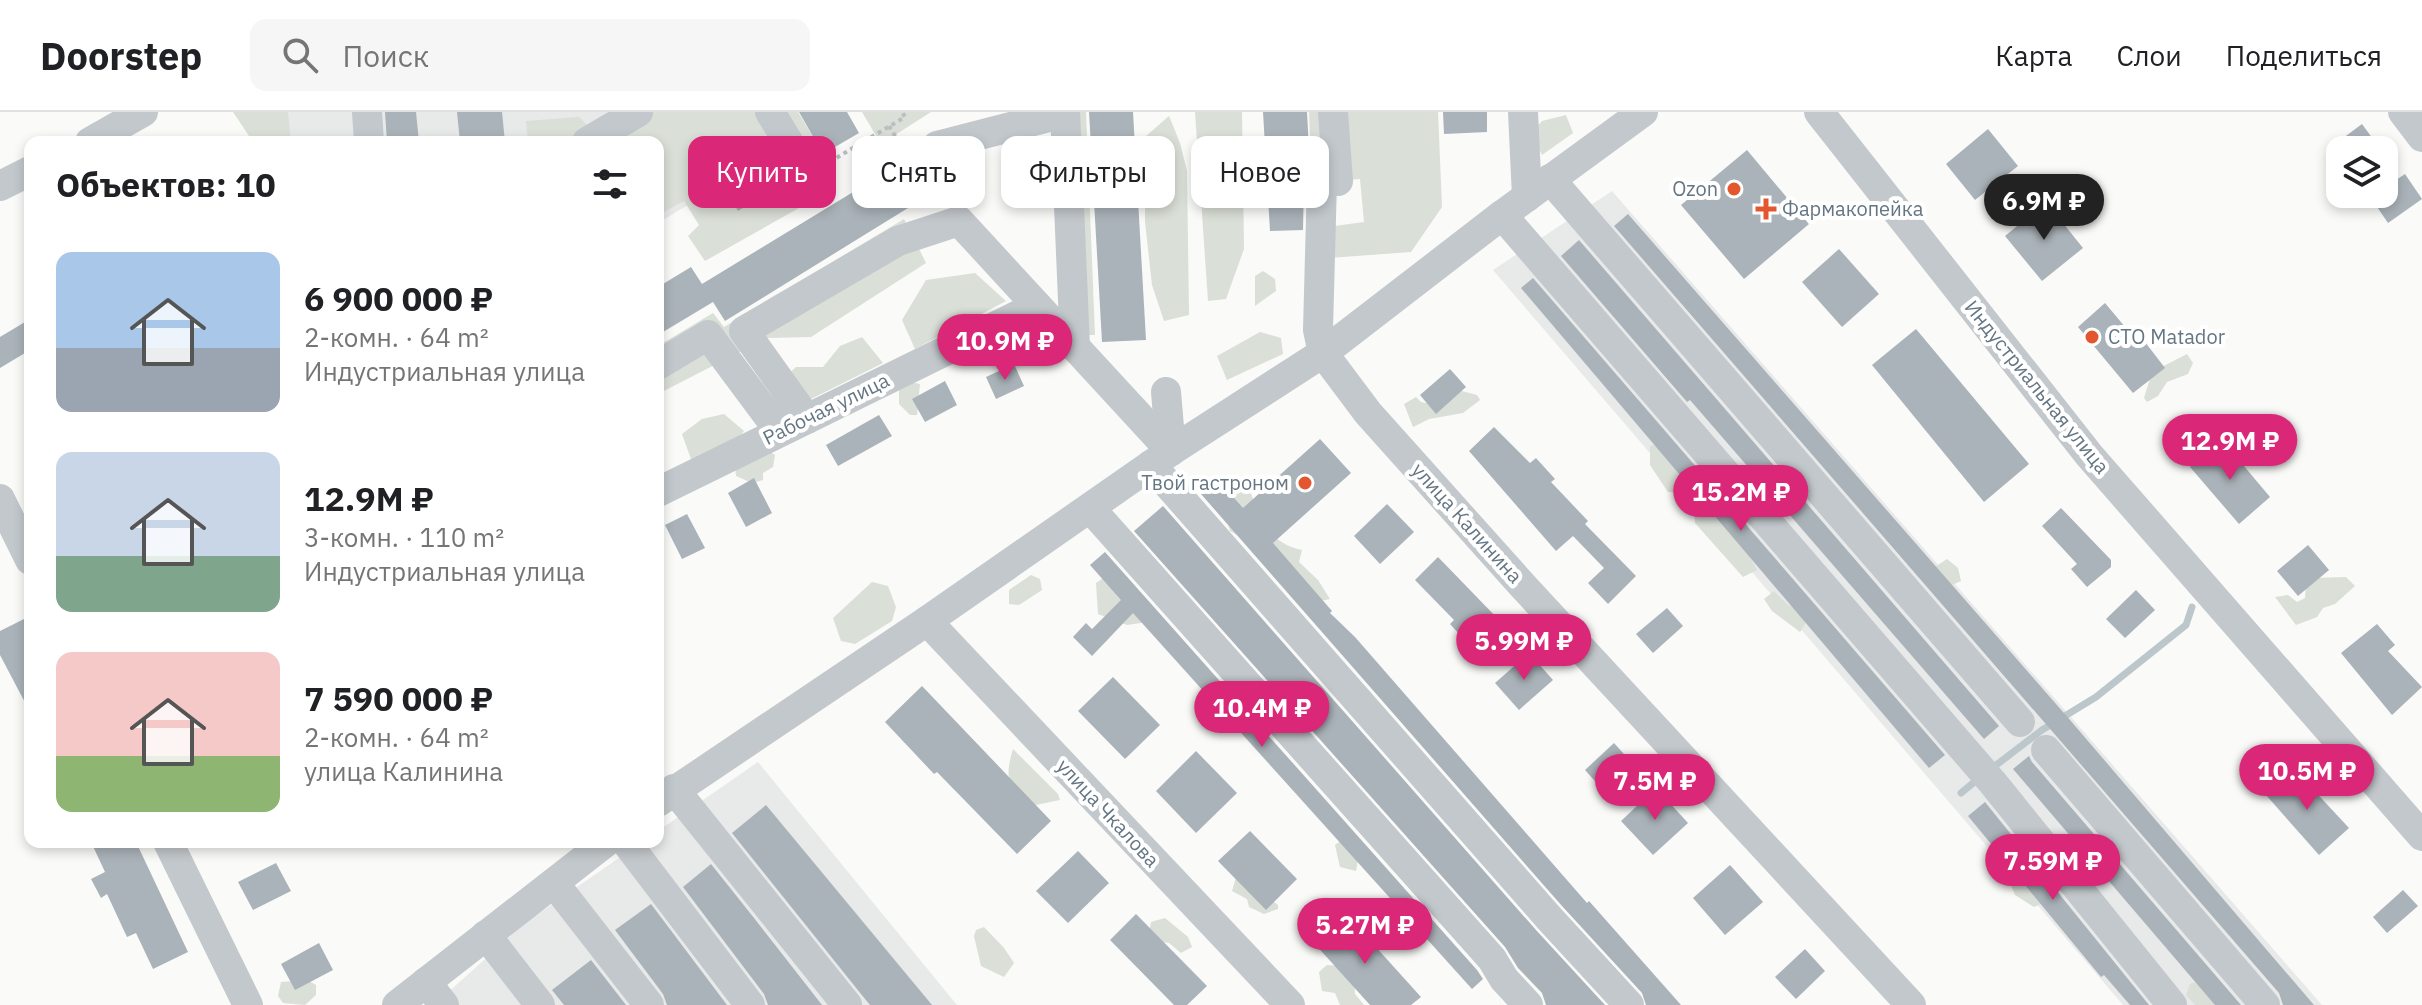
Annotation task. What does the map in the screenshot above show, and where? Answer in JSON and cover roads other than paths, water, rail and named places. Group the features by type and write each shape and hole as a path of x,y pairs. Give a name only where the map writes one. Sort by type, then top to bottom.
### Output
{"street":[{"path":"101,136 143,112"},
{"path":"367,112 369,136"},
{"path":"597,136 638,112"},
{"path":"770,112 785,136"},
{"path":"975,136 1065,112 1075,347"},
{"path":"1323,353 1318,330 1322,181 1338,181 1333,112"},
{"path":"1523,112 1539,188 2020,722"},
{"path":"847,1005 666,796 927,621 1161,458 1323,353 1502,215 1643,112"},
{"name":"Индустриальная улица","path":"1819,112 2089,455 2422,836"},
{"path":"2403,112 2422,137"},
{"path":"0,186 24,174"},
{"path":"1502,215 1986,775 2172,1005"},
{"path":"793,425 744,331 898,241 959,221 1075,347 1161,458 1549,918 1629,1005"},
{"name":"Рабочая улица","path":"664,489 1037,306"},
{"path":"664,361 708,335 793,425"},
{"name":"улица Калинина","path":"1323,353 1361,419 1534,598 1911,1005"},
{"path":"1161,458 1166,392"},
{"path":"0,499 24,548"},
{"path":"1090,508 1492,959 1504,979 1528,1005"},
{"name":"улица Чкалова","path":"927,621 1290,1005"},
{"path":"2046,750 2265,1005"},
{"path":"171,848 248,1005"},
{"path":"397,1005 435,993 486,935 598,848"},
{"path":"631,848 750,1005"},
{"path":"554,883 649,1005"},
{"path":"486,935 540,1005"}],"waterway":[{"path":"1991,769 2042,730 2096,697 2186,625 2192,607"},
{"path":"1961,793 1978,779"}],"place":[{"name":"Ozon","path":"1734,189"},
{"name":"Фармакопейка","path":"1766,209"},
{"name":"СТО Matador","path":"2092,337"},
{"name":"Твой гастроном","path":"1305,483"}]}
